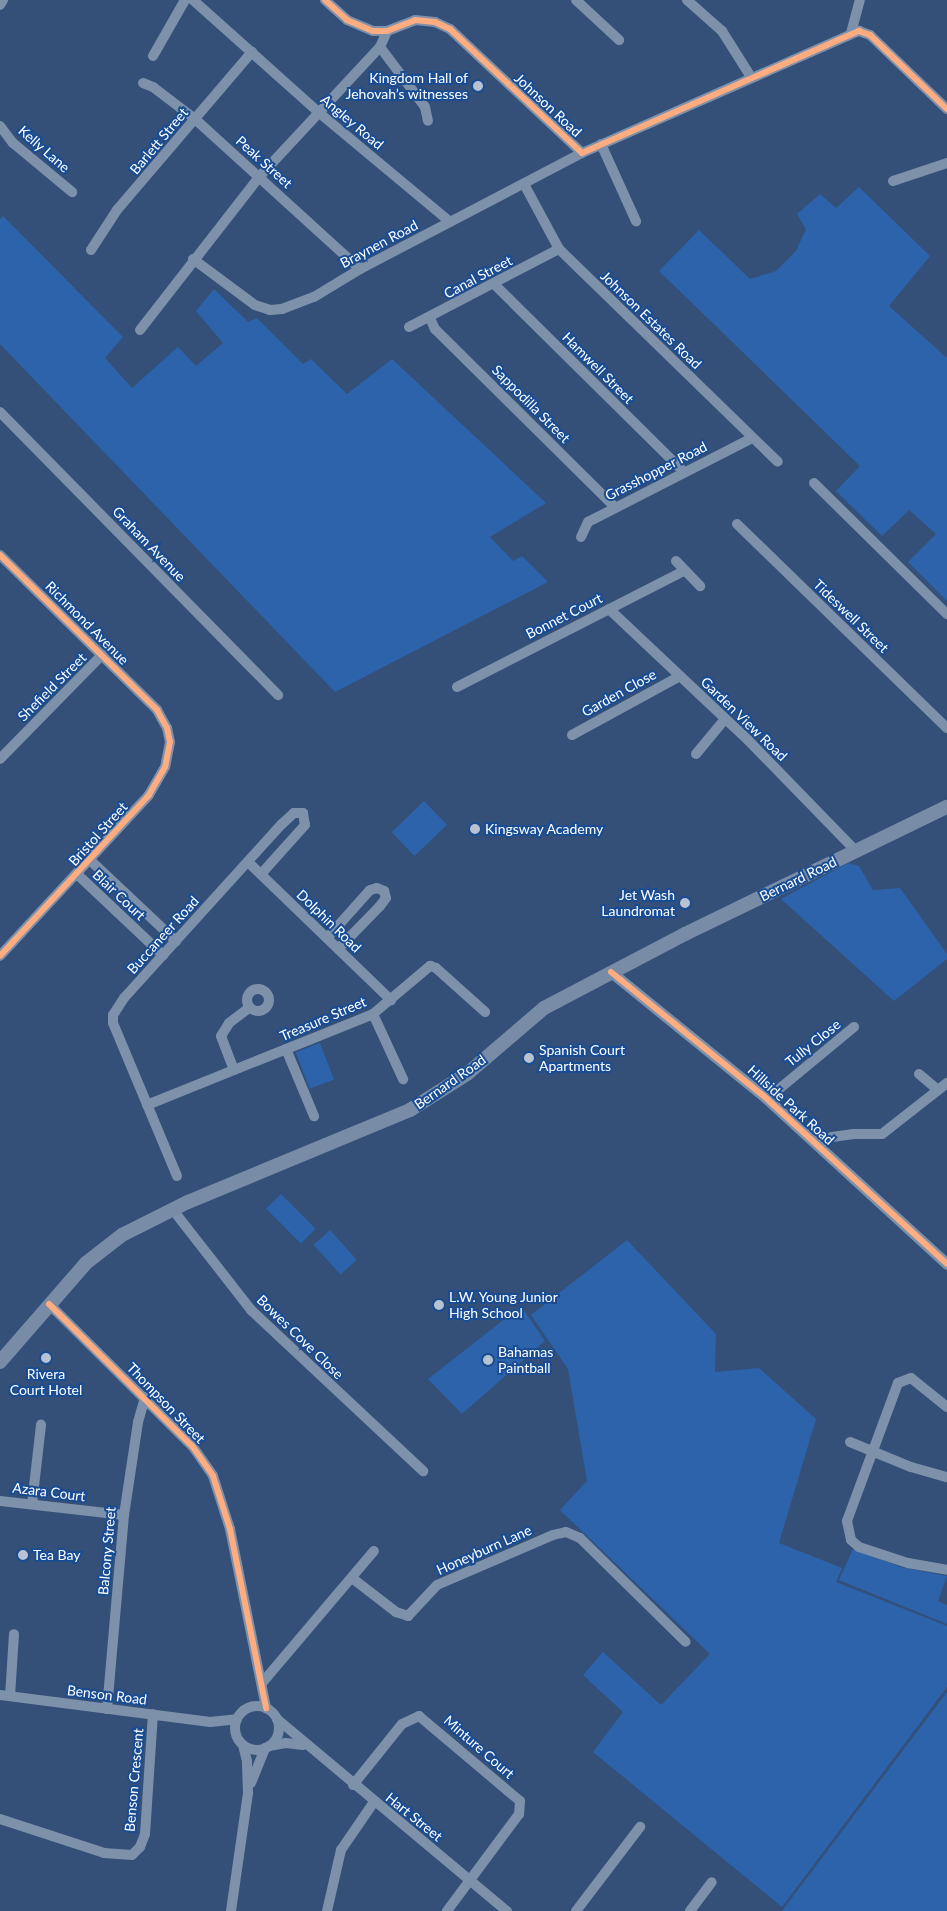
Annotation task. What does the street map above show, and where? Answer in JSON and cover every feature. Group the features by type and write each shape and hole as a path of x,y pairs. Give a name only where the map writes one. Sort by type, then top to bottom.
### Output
{"main road":[{"name":"Bernard Road","path":"0,1362 86,1264 122,1234 172,1210 410,1110 467,1074 544,1008 611,972 947,807"}],"street":[{"path":"0,4 3,0"},
{"path":"154,56 185,0"},
{"name":"Angley Road","path":"193,0 317,111 450,222"},
{"name":"Johnson Road","path":"325,0 358,27 387,31 415,20 435,22 450,29 582,153 851,33"},
{"path":"576,0 619,40"},
{"path":"687,0 722,31 751,77"},
{"path":"860,0 851,33 870,35 947,109"},
{"path":"140,330 193,259 260,176 317,111 380,47 387,31"},
{"path":"380,47 425,107 428,120"},
{"name":"Barlett Street","path":"91,250 117,210 252,52"},
{"name":"Peak Street","path":"144,83 153,86 195,119 260,176 360,269"},
{"name":"Kelly Lane","path":"0,126 13,143 72,192"},
{"path":"601,144 636,220"},
{"name":"Braynen Road","path":"193,259 255,305 270,310 282,309 314,297 360,269 582,153"},
{"path":"893,181 947,163"},
{"name":"Johnson Estates Road","path":"524,184 559,248 778,462"},
{"name":"Canal Street","path":"409,328 559,248"},
{"name":"Hamwell Street","path":"494,284 684,472"},
{"name":"Sappodilla Street","path":"430,318 435,329 616,507"},
{"name":"Graham Avenue","path":"0,412 278,695"},
{"name":"Grasshopper Road","path":"581,537 588,522 752,438"},
{"path":"814,483 947,614"},
{"name":"Tideswell Street","path":"737,524 947,728"},
{"name":"Richmond Avenue","path":"0,555 157,710"},
{"path":"676,560 700,586"},
{"path":"0,572 8,563"},
{"name":"Bonnet Court","path":"457,687 684,570"},
{"name":"Garden View Road","path":"609,609 725,719 856,851"},
{"name":"Shefield Street","path":"0,758 102,655"},
{"name":"Garden Close","path":"572,735 680,676"},
{"name":"Bristol Street","path":"0,956 78,875 148,795 165,767 169,735 157,710"},
{"path":"696,754 725,719"},
{"name":"Buccaneer Road","path":"177,1176 113,1019 118,1006 248,862 294,813 303,813 306,825 261,874"},
{"name":"Blair Court","path":"91,860 176,941"},
{"name":"Dolphin Road","path":"248,862 391,1000"},
{"name":"Blair Court","path":"78,875 163,955"},
{"path":"327,938 370,890 378,888 384,891 386,898 380,906 338,949"},
{"name":"Treasure Street","path":"147,1105 372,1014 391,1000 427,967 433,966 485,1012"},
{"name":"Hillside Park Road","path":"611,972 767,1099 947,1264"},
{"path":"234,1070 221,1036 229,1023 249,1008"},
{"path":"372,1014 403,1079"},
{"name":"Tully Close","path":"767,1099 854,1027"},
{"path":"286,1049 314,1116"},
{"path":"919,1074 938,1090"},
{"path":"817,1145 832,1138 854,1134 882,1134 947,1083"},
{"name":"Bowes Cove Close","path":"172,1210 251,1310 423,1471"},
{"name":"Thompson Street","path":"49,1304 145,1397 193,1448 218,1490 230,1529 266,1708"},
{"path":"947,1407 914,1380 900,1380 847,1516 851,1540 878,1554 947,1570"},
{"name":"Balcony Street","path":"107,1709 124,1515 138,1422 145,1397"},
{"path":"32,1504 42,1425"},
{"path":"850,1442 871,1452 947,1477"},
{"name":"Azara Court","path":"0,1500 124,1515"},
{"name":"Honeyburn Lane","path":"352,1578 396,1612 408,1616 437,1585 553,1535 566,1532 580,1538 686,1642"},
{"path":"210,1722 237,1719 252,1706 262,1685 374,1551"},
{"path":"5,1696 14,1634"},
{"name":"Benson Road","path":"5,1696 210,1722"},
{"path":"248,1793 267,1747 278,1735 277,1719 266,1708 252,1706"},
{"name":"Benson Crescent","path":"0,1819 104,1853 132,1855 140,1847 145,1834 153,1714"},
{"name":"Minture Court","path":"353,1785 402,1724 415,1716 429,1722 521,1805 519,1814 470,1880"},
{"path":"231,1911 248,1793 247,1762 243,1745 236,1733 237,1719"},
{"name":"Hart Street","path":"277,1719 304,1745 507,1911"},
{"path":"210,1722 236,1733"},
{"path":"243,1745 256,1750 294,1742 304,1745"},
{"path":"327,1911 340,1850 374,1802"},
{"path":"576,1911 640,1827"},
{"path":"447,1911 470,1880"},
{"path":"690,1911 712,1882"}],"shaded area":[{"path":"859,187 930,256 889,306 947,358 947,601 908,562 936,534 909,510 882,536 836,491 860,466 659,271 699,230 750,279 776,271 796,251 806,229 797,214 820,194 836,208"},
{"path":"3,216 123,337 105,358 132,388 178,347 196,366 223,343 196,311 214,289 248,322 257,318 303,364 311,359 347,394 392,359 546,503 490,537 513,561 522,556 548,582 335,692 0,344 0,219"},
{"path":"424,801 447,825 415,856 392,832"},
{"path":"848,863 859,866 873,890 900,888 947,954 947,959 894,1001 781,899"},
{"path":"320,1043 334,1079 310,1089 296,1052"},
{"path":"281,1194 316,1229 301,1243 266,1209"},
{"path":"330,1230 357,1260 340,1274 314,1245"},
{"path":"627,1240 716,1334 715,1372 759,1368 816,1419 779,1543 842,1568 836,1582 947,1626 947,1687 782,1907 593,1752 623,1712 583,1675 603,1652 661,1705 710,1654 560,1510 587,1481 568,1369 531,1315"},
{"name":"Bahamas Paintball","path":"521,1306 545,1341 462,1414 428,1379"},
{"path":"853,1549 901,1567 947,1576 938,1601 947,1605 947,1624 839,1580"},
{"path":"947,1692 947,1911 782,1911"}],"cycle path":[{"path":"325,0 347,20 373,31 387,31 415,20 435,22 450,29 582,153 859,31 870,35 947,109"},
{"path":"0,555 157,710 167,728 170,742 165,767 149,795 0,956"},
{"path":"611,972 767,1099 947,1264"},
{"path":"49,1304 193,1447 213,1476 230,1529 266,1708"}],"place":[{"name":"Kingdom Hall of Jehovah’s witnesses","path":"478,86"},
{"name":"Kingsway Academy","path":"475,829"},
{"name":"Jet Wash Laundromat","path":"685,903"},
{"name":"Spanish Court Apartments","path":"529,1058"},
{"name":"L.W. Young Junior High School","path":"439,1305"},
{"name":"Rivera Court Hotel","path":"46,1358"},
{"name":"Bahamas Paintball","path":"488,1360"},
{"name":"Tea Bay","path":"23,1555"}]}
